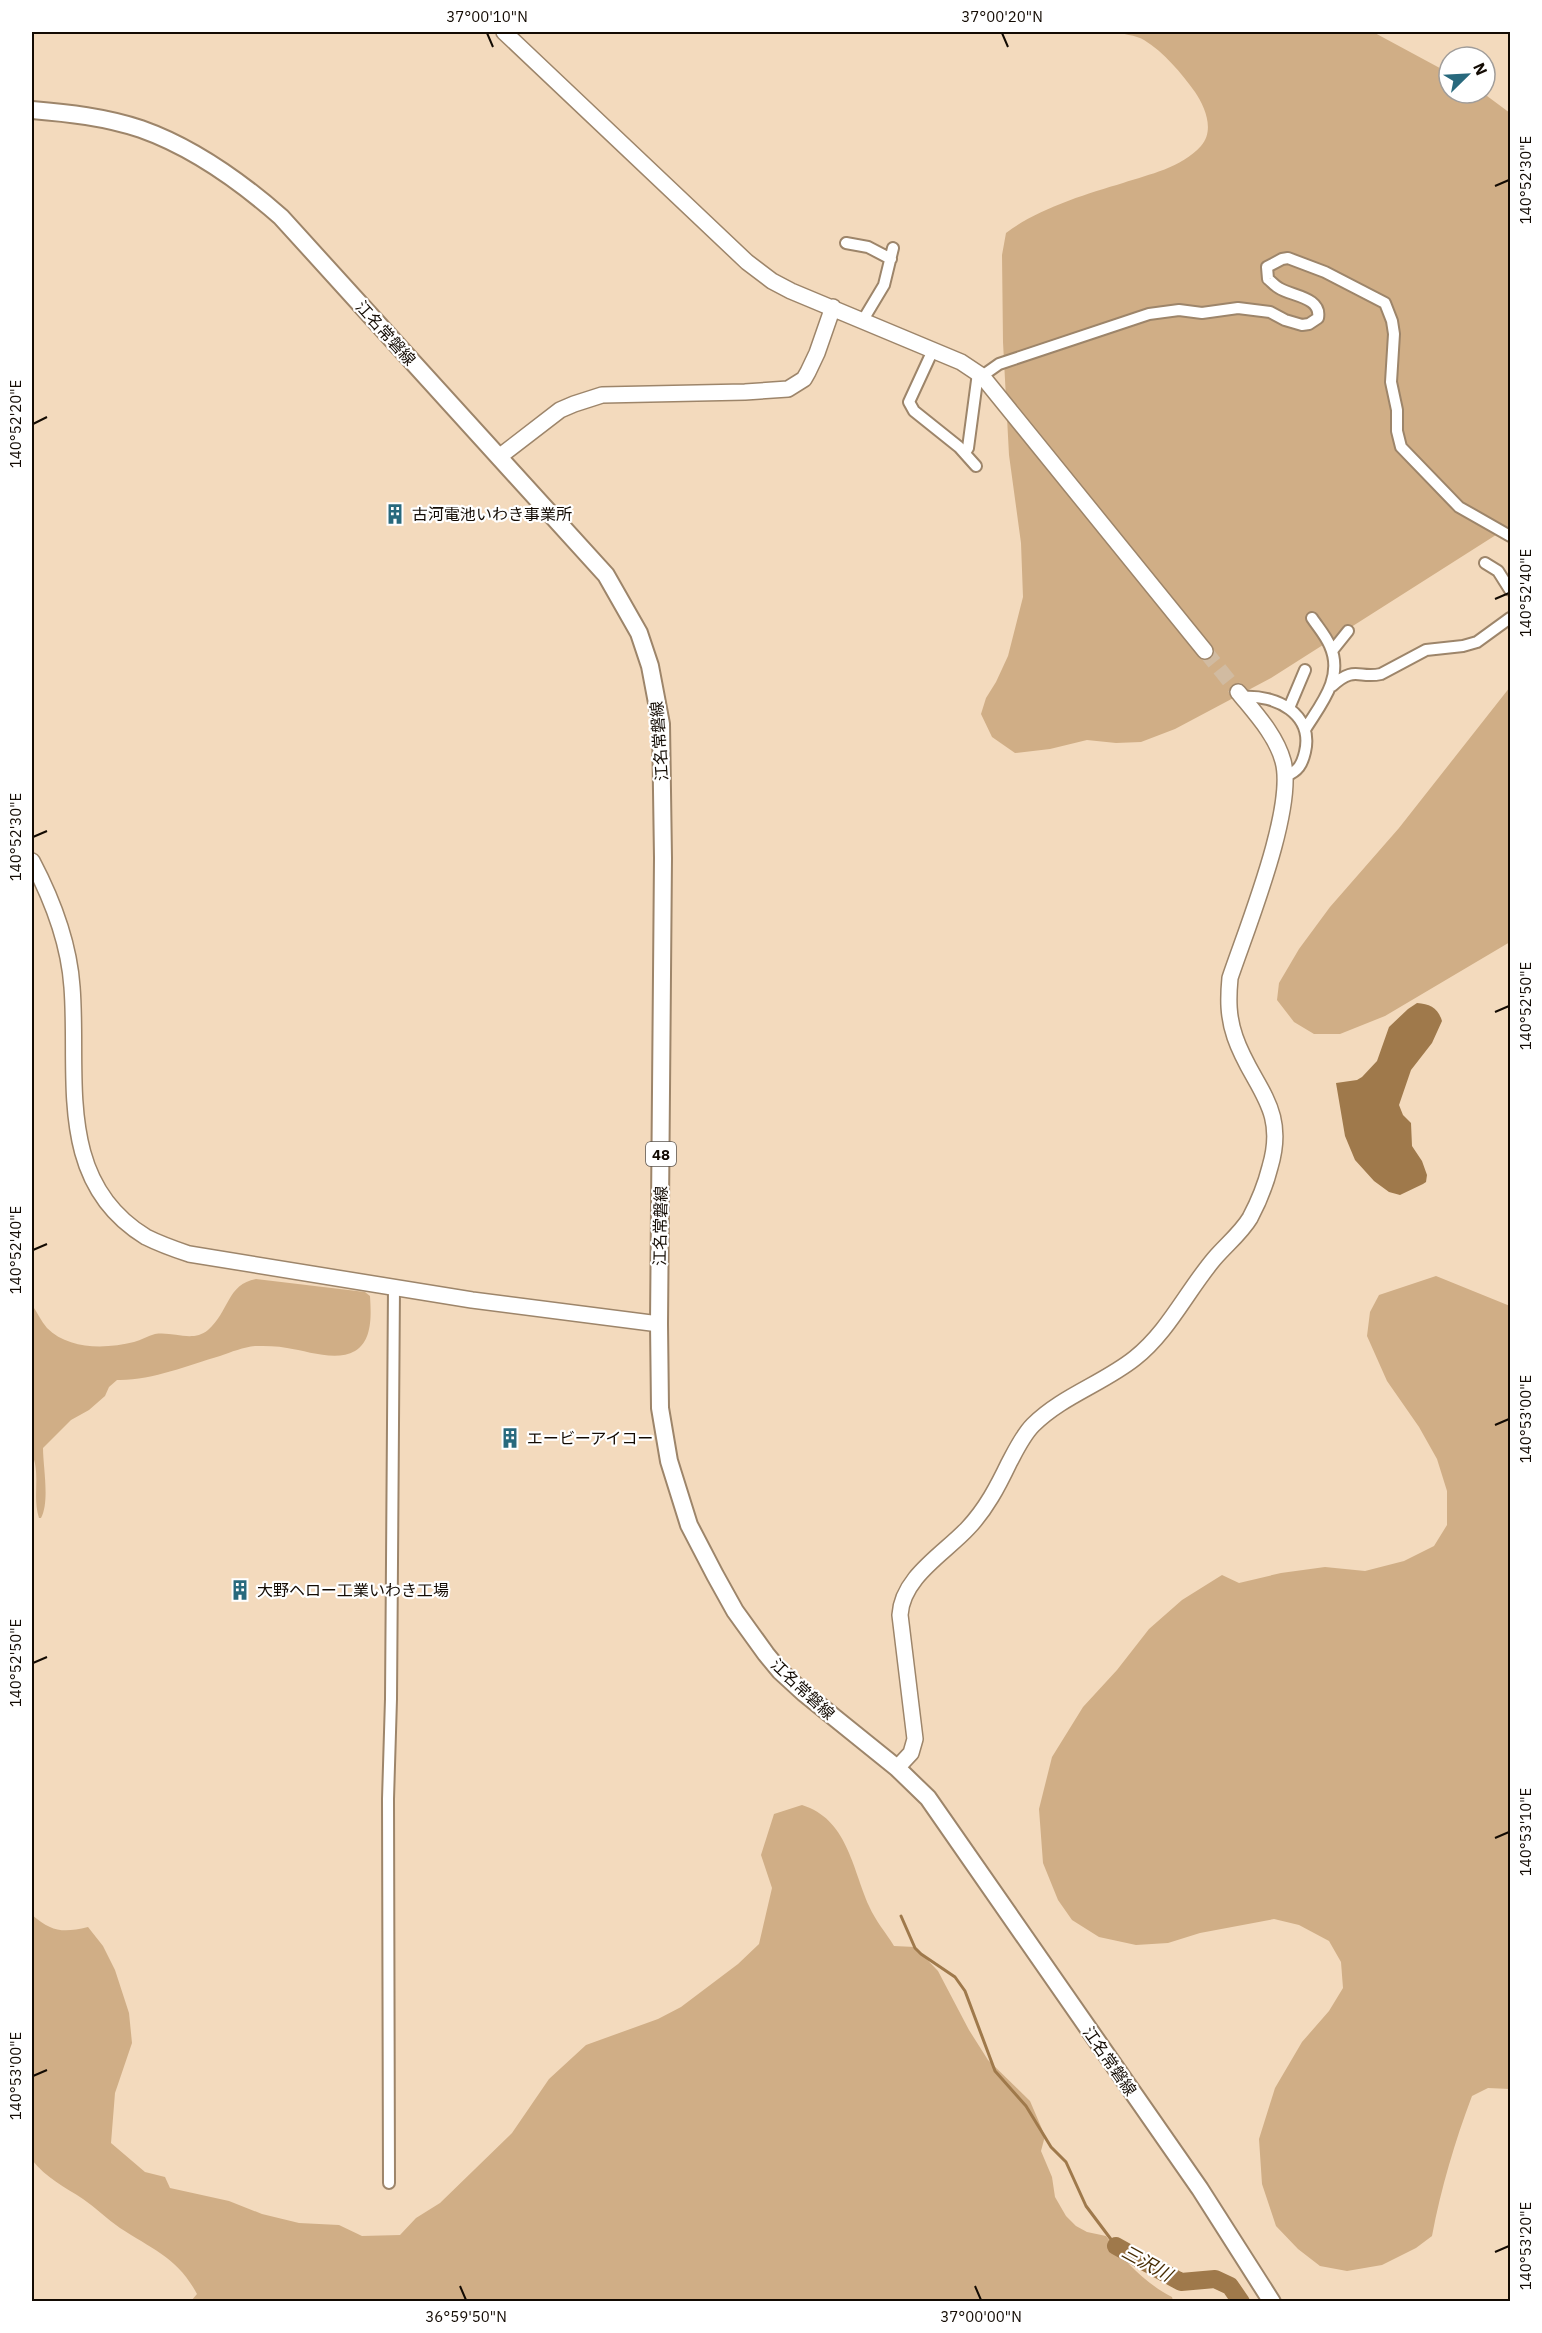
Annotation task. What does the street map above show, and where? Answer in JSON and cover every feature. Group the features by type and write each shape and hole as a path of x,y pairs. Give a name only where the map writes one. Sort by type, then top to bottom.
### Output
{"main road":[{"name":"江名常磐線","path":"32,110 78,114 141,129 179,146 250,190 281,217 606,575 639,633 650,666 661,724 663,858 660,1408 669,1461 690,1525 735,1611 780,1671 897,1768 928,1798 1200,2189 1272,2301"}],"street":[{"path":"504,32 747,262 772,281 961,362 980,374 1205,651"},
{"path":"846,243 892,253 884,285 863,320"},
{"path":"980,374 999,364 1149,314 1179,310 1202,313 1247,308 1270,312 1302,325 1309,324 1318,318 1316,305 1301,296 1280,289 1268,279 1267,267 1275,261 1288,258 1325,272 1385,303 1394,334 1390,382 1401,447 1459,507 1510,536"},
{"path":"499,457 560,410 602,396 788,389 804,379 808,372 818,353 833,307"},
{"path":"933,350 909,402 914,411 965,453 976,466"},
{"path":"965,453 968,448 980,374"},
{"path":"1485,563 1498,571 1510,591"},
{"path":"1306,728 1332,686 1334,677 1332,651 1312,618"},
{"path":"1332,686 1346,675 1353,673 1381,674 1426,650 1470,645 1489,635 1510,618"},
{"path":"1332,651 1348,631"},
{"path":"1289,708 1305,670"},
{"path":"1240,694 1269,700 1289,708 1306,728 1308,738 1301,766 1286,776"},
{"path":"897,1768 911,1753 915,1739 900,1615 904,1596 925,1568 974,1521 993,1496 1031,1427 1058,1405 1107,1377 1153,1343 1214,1259 1250,1218 1270,1170 1276,1130 1267,1099 1236,1038 1228,1010 1228,995 1230,978 1275,842 1285,794 1286,776 1283,760 1276,744 1240,694"},
{"path":"32,861 49,894 60,928 72,985 78,1140 88,1173 113,1208 145,1236 189,1254 472,1300 659,1324"},
{"path":"388,2183 388,1799 391,1699 394,1287"}],"shaded area":[{"path":"1113,32 1373,32 1437,67 1437,105 1497,103 1510,113 1510,526 1271,678 1175,729 1141,742 1116,743 1087,740 1050,749 1015,753 992,737 981,714 986,698 1008,656 1023,597 1021,543 1009,455 1003,342 1002,255 1006,233 1018,224 1062,203 1175,165 1193,154 1205,140 1207,119 1195,92 1172,63 1144,40"},
{"path":"1510,687 1510,942 1385,1016 1340,1034 1314,1034 1294,1022 1277,1000 1279,983 1299,949 1330,907 1399,828"},
{"path":"1417,1003 1433,1008 1442,1021 1432,1043 1411,1070 1399,1105 1403,1115 1411,1123 1412,1146 1422,1161 1427,1175 1426,1182 1400,1195 1389,1192 1374,1181 1355,1160 1345,1136 1336,1083 1362,1077 1377,1061 1389,1027"},
{"path":"1436,1276 1510,1306 1510,2089 1488,2088 1472,2096 1449,2165 1432,2236 1416,2248 1382,2265 1347,2271 1320,2266 1298,2249 1276,2226 1262,2184 1259,2139 1275,2088 1302,2042 1329,2011 1343,1988 1341,1962 1329,1941 1299,1925 1274,1919 1200,1933 1168,1943 1136,1945 1099,1937 1072,1920 1058,1900 1043,1863 1039,1809 1052,1757 1083,1707 1117,1670 1149,1629 1182,1600 1222,1575 1239,1583 1281,1573 1325,1567 1365,1571 1404,1561 1434,1546 1447,1525 1447,1491 1437,1459 1419,1427 1387,1381 1367,1336 1370,1312 1379,1295"},
{"path":"256,1279 365,1292 370,1296 371,1311 370,1326 365,1340 355,1351 339,1356 279,1347 251,1347 156,1375 117,1380 109,1387 105,1396 89,1410 71,1420 43,1448 45,1503 44,1511 39,1518 36,1502 36,1469 32,1454 32,1305 47,1328 56,1335 77,1344 112,1346 134,1342 155,1334 196,1336 202,1334 215,1323 239,1287"},
{"path":"802,1805 829,1821 838,1833 846,1846 871,1911 894,1946 915,1947 938,1971 969,2030 988,2060 1030,2101 1045,2136 1041,2151 1052,2177 1055,2197 1066,2216 1076,2226 1087,2232 1106,2236 1135,2270 1152,2285 1172,2297 1173,2301 191,2301 197,2294 190,2282 173,2263 50,2177 32,2160 32,1915 58,1930 88,1927 103,1946 115,1970 129,2013 132,2043 115,2093 111,2143 145,2172 165,2177 170,2188 229,2201 262,2214 299,2223 339,2225 362,2236 400,2235 416,2218 440,2203 512,2133 549,2079 586,2045 658,2019 681,2007 738,1964 759,1944 772,1888 761,1855 774,1814"}],"waterway":[{"path":"901,1916 915,1948 955,1977 965,1991 995,2071 1026,2106 1051,2147 1066,2162 1086,2206 1116,2246"},
{"name":"三沢川","path":"1116,2246 1181,2282 1215,2279 1230,2286 1241,2302"}],"tunnel":[{"path":"1205,651 1238,692"}],"place":[{"name":"古河電池いわき事業所","path":"395,514"},
{"name":"エービーアイコー","path":"510,1438"},
{"name":"大野ヘロー工業いわき工場","path":"240,1590"}]}
